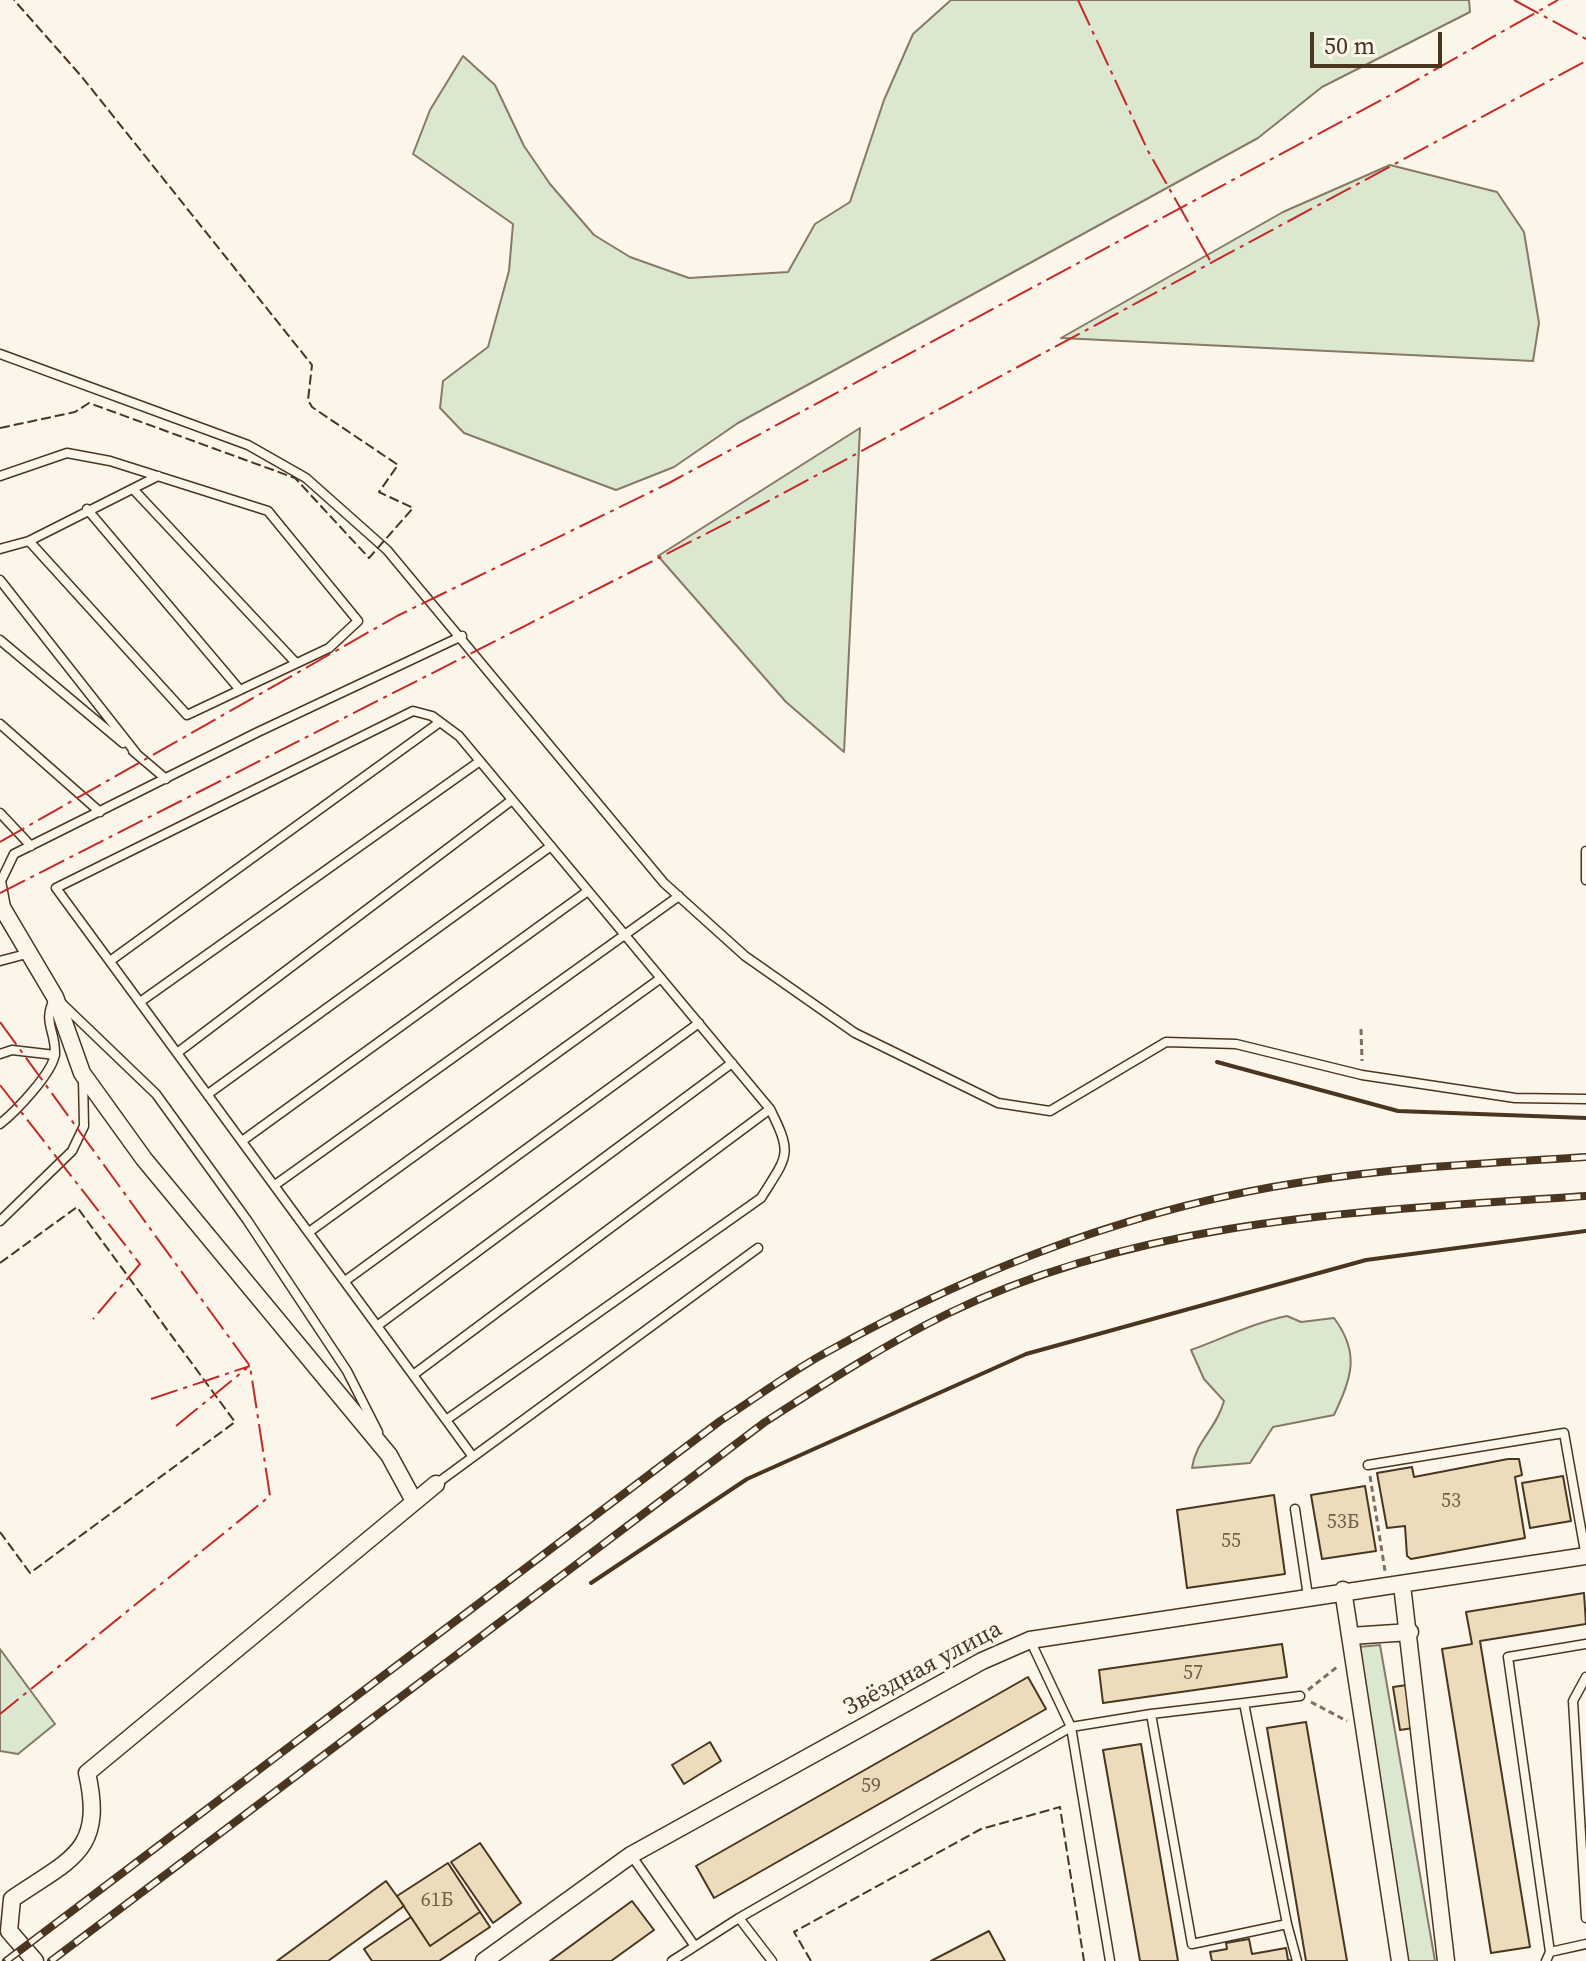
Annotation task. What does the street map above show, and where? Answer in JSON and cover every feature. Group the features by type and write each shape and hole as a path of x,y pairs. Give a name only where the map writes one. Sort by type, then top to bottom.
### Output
{"street":[{"path":"4,908 55,997 82,1073 144,1159 389,1455 414,1501"},
{"path":"35,1961 9,1931 12,1899 73,1857 91,1834 93,1805 87,1773 436,1484"},
{"name":"Звёздная улица","path":"484,1961 631,1855 982,1661 1030,1640 1343,1590 1395,1586 1586,1556"},
{"path":"1395,1586 1410,1632 1446,1961"},
{"path":"1343,1590 1400,1961"},
{"path":"1350,1636 1410,1632"}],"lane":[{"path":"0,354 248,445 306,478 387,550 679,896 745,956 855,1033 998,1103 1050,1111 1166,1042 1236,1044 1362,1075 1515,1098 1586,1099"},
{"path":"0,476 67,453 158,476 268,511 358,621 329,648 187,715 29,541"},
{"path":"0,549 29,541 87,509 158,476"},
{"path":"133,489 296,663"},
{"path":"87,509 240,690"},
{"path":"0,580 136,753"},
{"path":"4,908 1,881 14,854 462,636"},
{"path":"0,640 166,779"},
{"path":"446,1420 761,1198 784,1161 787,1142 770,1109 459,736 440,722 413,711 56,888 473,1457"},
{"path":"110,961 440,722"},
{"path":"0,724 100,812"},
{"path":"140,1002 480,761"},
{"path":"177,1053 512,800"},
{"path":"0,813 31,846"},
{"path":"208,1094 551,846"},
{"path":"1586,851 1586,880"},
{"path":"242,1141 588,891"},
{"path":"275,1185 679,896"},
{"path":"0,961 31,953"},
{"path":"309,1232 661,978"},
{"path":"0,1124 46,1073 55,1055 47,1014 55,997 156,1094 247,1220 347,1371 389,1455"},
{"path":"345,1281 699,1023"},
{"path":"0,1054 12,1050 55,1055"},
{"path":"377,1326 732,1063"},
{"path":"0,1221 72,1151 84,1126 82,1073"},
{"path":"413,1375 770,1109"},
{"path":"436,1484 758,1248"},
{"path":"1368,1465 1564,1433 1586,1556"},
{"path":"1295,1509 1308,1596"},
{"path":"1030,1640 1071,1727 1110,1961"},
{"path":"1546,1961 1550,1952 1508,1657 1586,1644"},
{"path":"1586,1677 1573,1701 1586,1918"},
{"path":"672,1961 739,1918 1071,1727 1300,1696"},
{"path":"1244,1703 1297,1961"},
{"path":"1151,1714 1192,1944 1287,1924"},
{"path":"631,1855 694,1945"},
{"path":"739,1918 772,1961"},
{"path":"1550,1952 1586,1944"}],"path":[{"path":"1361,1029 1362,1075"},
{"path":"1368,1465 1395,1586"},
{"path":"1353,1655 1300,1696 1364,1731"}],"green space":[{"path":"951,0 1469,0 1470,12 1322,87 1258,138 738,423 674,467 616,490 464,433 440,408 443,381 488,347 509,271 513,224 413,154 430,110 463,56 495,85 524,146 550,184 594,235 630,257 689,278 788,272 815,224 850,202 884,100 913,34"},
{"path":"1390,165 1497,192 1524,232 1539,323 1533,361 1061,338 1283,212"},
{"path":"860,428 844,752 786,702 658,556"},
{"path":"1287,1316 1301,1322 1334,1318 1348,1343 1349,1378 1334,1415 1273,1427 1250,1463 1192,1468 1194,1458 1224,1401 1204,1379 1191,1350"},
{"path":"1380,1645 1435,1961 1408,1961 1358,1647"},
{"path":"0,1649 55,1724 18,1754 0,1751"}],"building":[{"path":"1519,1459 1522,1475 1515,1477 1525,1538 1411,1559 1407,1556 1405,1526 1387,1528 1377,1473 1412,1467 1414,1477"},
{"path":"1563,1476 1571,1521 1530,1528 1522,1483"},
{"path":"1365,1486 1376,1551 1322,1559 1311,1495"},
{"path":"1274,1495 1285,1574 1187,1588 1177,1510"},
{"path":"1584,1593 1586,1624 1480,1641 1530,1947 1491,1953 1442,1649 1472,1644 1466,1612"},
{"path":"1282,1644 1287,1677 1103,1703 1099,1670"},
{"path":"1028,1677 1046,1709 714,1898 696,1866"},
{"path":"1407,1685 1413,1728 1400,1730 1393,1687"},
{"path":"1306,1722 1347,1961 1306,1961 1267,1728"},
{"path":"710,1742 721,1761 684,1784 672,1765"},
{"path":"1141,1744 1178,1961 1140,1961 1103,1750"},
{"path":"480,1843 521,1903 493,1923 451,1862"},
{"path":"448,1863 480,1912 430,1946 397,1896"},
{"path":"386,1881 404,1906 328,1961 277,1961"},
{"path":"632,1901 654,1930 611,1961 550,1961"},
{"path":"480,1912 490,1927 439,1961 372,1961 364,1949 411,1917 430,1946"},
{"path":"989,1931 1005,1961 931,1961"},
{"path":"1249,1939 1252,1954 1286,1948 1288,1960 1293,1961 1212,1961 1210,1952 1227,1949 1226,1943"}],"railway":[{"path":"6,1961 720,1421 813,1360 883,1322 940,1294 1058,1246 1118,1225 1241,1193 1373,1173 1586,1157"},
{"path":"51,1961 765,1422 877,1352 947,1314 1023,1282 1100,1257 1179,1238 1341,1214 1586,1196"}],"fence":[{"path":"0,428 75,412 89,403 295,478 369,558 413,508 379,492 398,465 312,407 308,400 312,365 82,77 14,0"},
{"path":"0,1263 77,1207 235,1422 30,1573 0,1532"},
{"path":"811,1961 794,1932 981,1829 1060,1807 1084,1961"}],"wall":[{"path":"1217,1062 1398,1111 1586,1118"},
{"path":"591,1583 747,1479 1026,1354 1366,1260 1586,1231"}],"power":[{"path":"1078,0 1148,151 1212,264"},
{"path":"1514,0 1586,39"},
{"path":"0,842 397,616 669,483 1387,97 1558,0"},
{"path":"0,893 739,517 1586,61"},
{"path":"0,1022 250,1366 270,1496 0,1714"},
{"path":"0,1085 140,1264 93,1319"},
{"path":"151,1399 250,1366"},
{"path":"176,1426 247,1368"}]}
